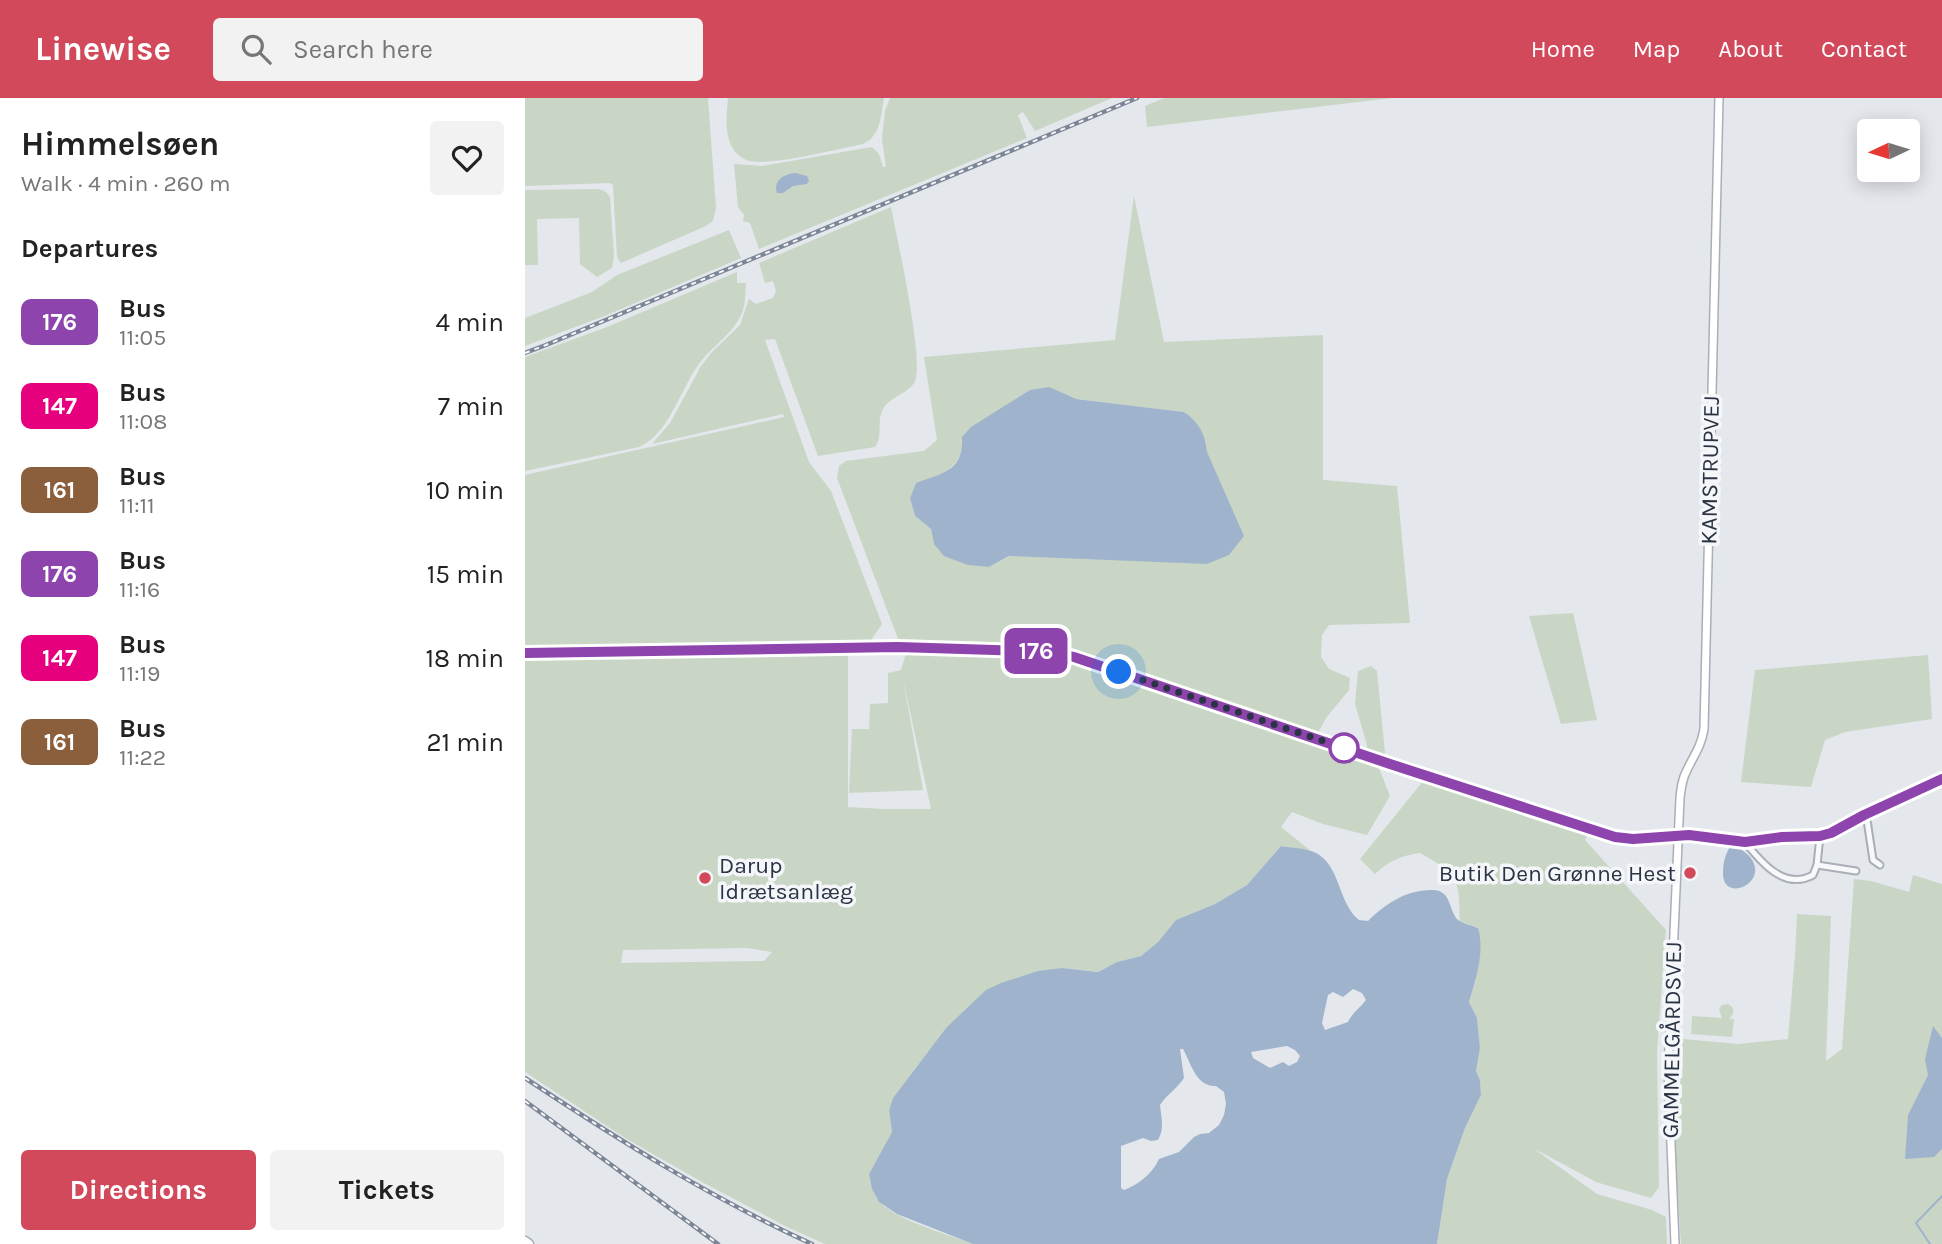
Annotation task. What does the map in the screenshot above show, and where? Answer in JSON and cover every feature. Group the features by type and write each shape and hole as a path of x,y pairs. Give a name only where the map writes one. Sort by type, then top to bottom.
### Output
{"street":[{"name":"KAMSTRUPVEJ","path":"1679,836 1682,782 1697,754 1704,729 1719,98"},
{"path":"525,653 898,647 1054,652 1603,835 1633,839 1702,836 1745,842 1820,836 1942,779"},
{"path":"1864,815 1873,860 1880,865"},
{"name":"GAMMELGÅRDSVEJ","path":"1675,1244 1668,1060 1679,836"},
{"path":"1745,842 1770,870 1787,878 1808,878 1813,875 1817,865 1820,836"},
{"path":"1817,865 1856,870"}],"green space":[{"path":"525,98 708,98 716,208 713,221 621,263 617,257 613,185 525,186"},
{"path":"728,98 884,98 877,130 863,144 760,162 744,159 737,154 729,141"},
{"path":"890,98 1112,98 1035,131 1023,112 1018,115 1027,138 759,249 750,223 743,221 744,215 738,207 734,164 762,166 872,147 879,154 883,167 886,167 882,139 885,111"},
{"path":"1164,98 1392,98 1147,127 1145,106"},
{"path":"599,189 610,197 614,256 612,268 597,277 580,264 579,218 537,219 538,265 525,265 525,190"},
{"path":"1134,196 1164,342 1323,335 1323,480 1397,486 1410,623 1329,625 1322,635 1321,657 1329,669 1350,678 1349,690 1326,718 1317,735 1077,653 1029,647 900,644 837,478 839,466 846,461 924,451 937,440 924,357 1115,340","holes":["1076,399 1184,412 1206,442 1207,452 989,567 934,544 931,529 915,516 910,498 916,484 951,467 963,447"]},
{"path":"891,207 904,270 917,371 911,387 888,402 882,411 879,438 875,447 818,456 775,339 765,340 809,462 831,491 882,624 871,643 525,649 525,475 784,417 783,414 652,444 670,423 701,366 740,325 749,299 756,304 773,298 776,291 773,281 765,283 759,263"},
{"path":"729,230 741,258 607,315 525,346 525,318 592,292 617,275"},
{"path":"737,272 737,283 746,283 745,303 738,321 702,360 667,420 650,440 639,447 525,471 525,357 607,327"},
{"path":"1573,613 1597,720 1561,724 1529,616"},
{"path":"907,650 1051,655 1071,659 1365,758 1367,745 1355,704 1358,671 1371,666 1377,671 1385,753 1379,768 1390,796 1367,835 1323,824 1292,812 1281,827 1311,851 1281,846 1247,885 1215,904 1176,920 1158,942 1141,956 1117,962 1098,972 1062,968 946,1028 893,1098 889,1110 892,1132 869,1174 876,1197 885,1207 908,1220 973,1244 825,1244 702,1182 625,1138 525,1072 525,659 848,654 848,807 931,809 903,679 923,790 849,793 852,729 869,729 870,704 888,703 888,673 901,670","holes":["747,948 772,952 764,961 621,963 623,950"]},
{"path":"1928,655 1932,719 1845,732 1825,740 1811,787 1741,782 1755,670"},
{"path":"1424,780 1588,833 1585,840 1666,930 1657,1051 1659,1187 1651,1198 1596,1182 1533,1148 1597,1194 1652,1210 1666,1217 1667,1244 1437,1244 1447,1179 1465,1128 1481,1095 1476,1071 1480,1048 1477,1018 1469,1002 1476,980 1478,927 1460,922 1459,895 1450,873 1420,853 1395,860 1375,874 1360,859"},
{"path":"1913,875 1942,884 1942,1244 1681,1244 1672,1108 1672,1038 1738,1044 1788,1039 1797,914 1831,916 1826,1061 1842,1049 1854,879 1909,892"},
{"path":"1727,1004 1732,1006 1733,1010 1729,1019 1734,1019 1732,1037 1691,1034 1692,1016 1722,1018 1719,1009"}],"water":[{"path":"796,173 807,176 807,184 793,186 783,193 777,193 778,181"},
{"path":"1049,387 1076,399 1184,412 1193,420 1203,434 1207,452 1244,536 1229,555 1207,564 1009,556 989,567 968,565 944,556 934,544 931,529 915,516 910,498 916,483 943,473 955,464 962,448 962,437 971,427 1030,390"},
{"path":"1281,846 1302,849 1314,852 1329,865 1346,903 1359,920 1368,921 1405,895 1435,890 1447,897 1458,920 1478,928 1480,956 1469,1002 1477,1018 1480,1048 1476,1071 1481,1095 1465,1128 1447,1179 1437,1244 973,1244 897,1214 879,1202 872,1189 869,1174 892,1132 889,1110 893,1098 946,1028 986,990 1038,971 1062,968 1098,972 1117,962 1141,956 1158,942 1176,920 1215,904 1247,885","holes":["1353,989 1362,993 1366,1000 1348,1022 1325,1030 1322,1023 1328,995 1333,992 1343,997","1287,1046 1300,1056 1297,1062 1289,1066 1283,1062 1270,1068 1253,1058 1251,1052","1180,1049 1183,1049 1204,1083 1216,1086 1224,1092 1226,1104 1219,1125 1209,1133 1194,1137 1179,1152 1159,1159 1144,1178 1124,1190 1121,1188 1121,1146 1143,1138 1158,1140 1162,1127 1160,1105 1184,1078"]},
{"path":"1731,846 1746,853 1755,866 1755,875 1750,882 1737,888 1730,887 1725,882 1723,873 1727,852"},
{"path":"1933,1026 1942,1038 1942,1149 1934,1157 1905,1159 1908,1115 1928,1075 1925,1059"}],"waterway":[{"path":"1930,1244 1916,1223 1942,1196"}],"railway":[{"path":"525,353 1137,98"},
{"path":"525,1078 665,1167 812,1244"},
{"path":"525,1101 718,1244"}],"bus line":[{"name":"176","path":"525,653 898,647 1054,652 1603,835 1633,839 1689,835 1754,842 1782,837 1820,836 1942,779"}],"place":[{"name":"Butik Den Grønne Hest","path":"1690,873"},
{"name":"Darup Idrætsanlæg","path":"705,878"}],"route":[{"path":"1119,672 1344,748"}]}
